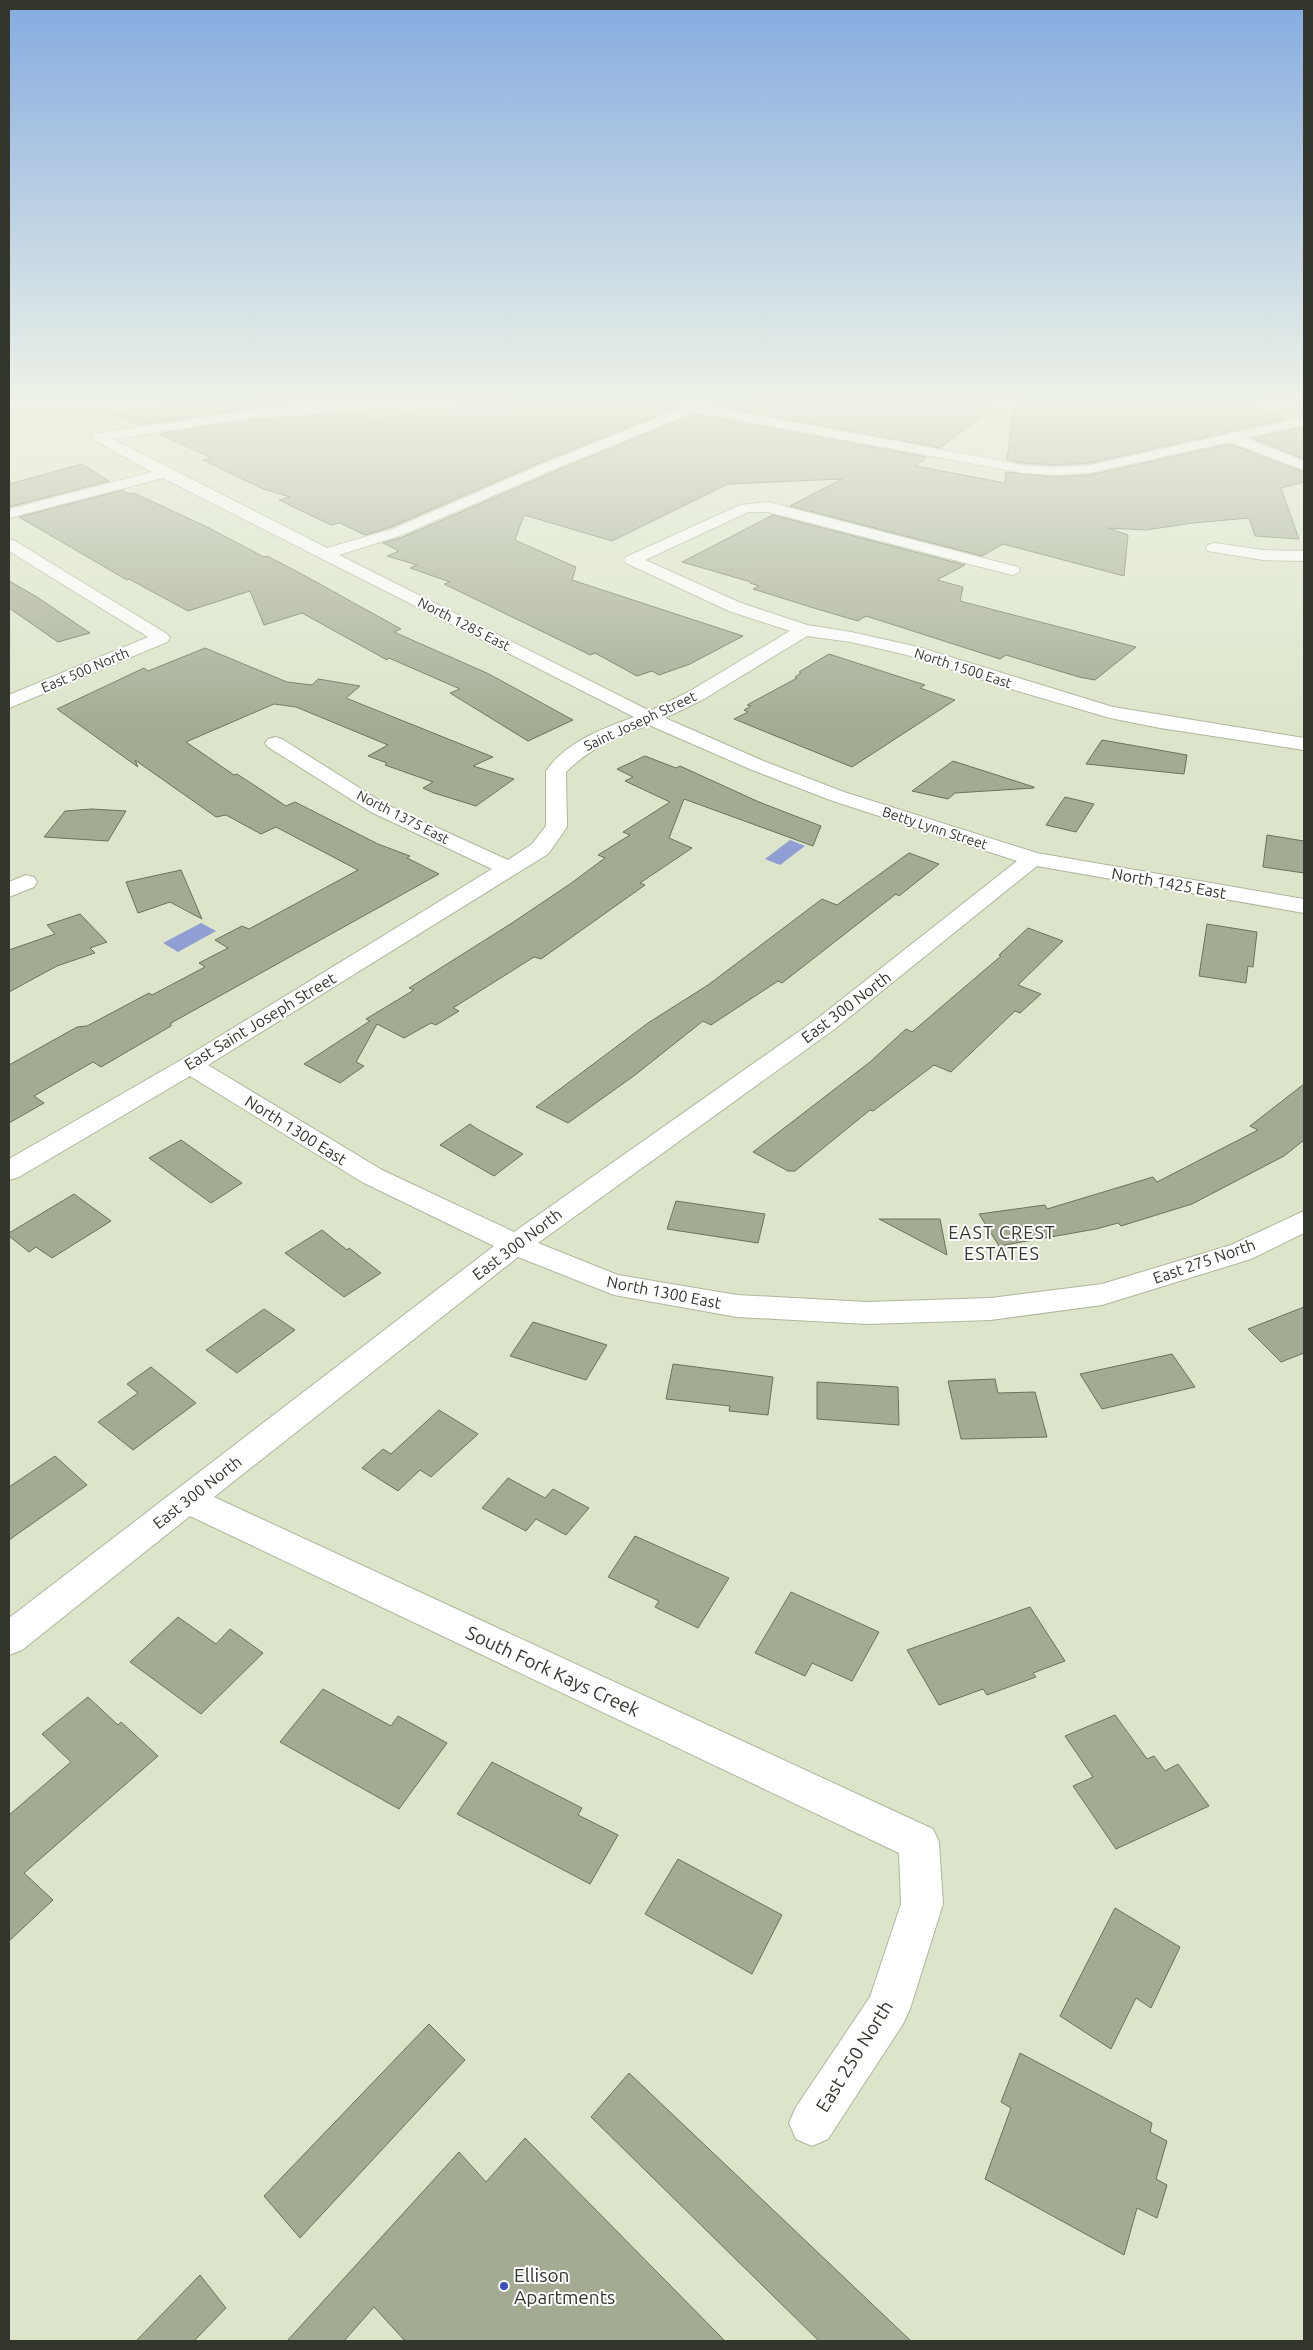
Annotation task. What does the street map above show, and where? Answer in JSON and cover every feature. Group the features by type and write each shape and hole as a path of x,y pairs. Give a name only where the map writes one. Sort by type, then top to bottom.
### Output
{"street":[{"name":"North 1285 East","path":"242,512 650,718 759,766 837,796"},
{"path":"325,554 397,532 445,512"},
{"name":"North 1500 East","path":"737,512 632,560 735,607 804,630 851,637 912,651 1007,682 1110,712 1304,744"},
{"name":"North 1500 East","path":"786,512 1012,570"},
{"name":"East 500 North","path":"9,544 160,638 9,702"},
{"path":"1214,548 1263,555 1304,556"},
{"name":"Saint Joseph Street","path":"510,869 540,850 556,827 556,771 574,752 607,734 650,718 697,696 804,630"},
{"name":"North 1375 East","path":"275,744 378,808 510,869"},
{"name":"Betty Lynn Street","path":"837,796 1033,859"},
{"name":"North 1425 East","path":"1033,859 1304,906"},
{"name":"East 300 North","path":"9,1639 514,1245 827,1023 1033,859"},
{"name":"East Saint Joseph Street","path":"9,1171 190,1065 510,869"},
{"name":"North 1300 East","path":"190,1065 372,1176 514,1245 614,1285 737,1306 867,1313 991,1309 1102,1294"},
{"name":"East 275 North","path":"1102,1294 1240,1252 1304,1221"},
{"name":"South Fork Kays Creek","path":"188,1500 919,1842"},
{"name":"East 250 North","path":"812,2123 888,2009 922,1904 919,1842"}],"water":[{"path":"790,840 805,846 780,865 765,859"},
{"path":"201,923 216,931 178,952 163,943"}],"building":[{"path":"40,512 174,512 298,572 401,629 394,632 489,674 573,720 528,741 450,693 460,689 389,658 387,660 302,613 264,625 250,591 188,611 129,579 127,580 19,517"},
{"path":"303,512 426,512 391,527 365,535 340,523 331,525"},
{"path":"462,512 672,512 612,541 524,515 515,540 576,567 572,580 743,636 690,664 659,675 652,671 637,676 595,653 590,655 444,584 450,582 410,568 417,565 387,556 399,551 383,543 403,537"},
{"path":"812,512 1289,512 1299,539 1255,536 1249,518 1193,523 1146,530 1108,528 1128,535 1124,576 1003,544 982,556"},
{"path":"773,515 965,565 937,580 963,587 960,601 1136,647 1095,680 1006,655 1000,659 866,616 858,621 753,589 759,586 682,562"},
{"path":"9,581 37,597 90,633 58,642 9,608"},
{"path":"205,648 287,682 312,685 318,679 360,686 346,698 493,757 473,766 514,779 476,806 434,793 423,788 433,782 385,765 387,763 368,756 388,745 296,707 274,704 186,742 234,775 237,774 286,806 295,802 378,844 410,856 407,858 439,874 171,1023 171,1026 101,1067 93,1062 34,1096 44,1103 9,1123 9,1065 77,1027 87,1026 149,993 152,995 205,967 199,963 228,948 215,940 242,926 249,929 358,870 276,827 261,834 226,815 216,817 135,760 138,767 57,709 144,668 148,671"},
{"path":"829,654 925,685 920,688 955,700 852,767 734,719 748,712 744,710 751,706 747,705 797,678 795,677 801,673 799,672"},
{"path":"1102,740 1187,755 1184,774 1086,764"},
{"path":"645,756 676,768 680,766 759,802 821,826 813,846 684,799 669,838 692,848 640,883 645,885 541,959 534,957 453,1008 459,1011 436,1025 431,1023 404,1038 377,1024 356,1062 364,1066 340,1083 304,1064 370,1021 366,1019 414,990 409,988 570,884 605,858 598,855 630,835 623,832 670,802 625,781 633,777 617,769"},
{"path":"953,761 1034,788 955,793 948,799 912,791"},
{"path":"1065,797 1094,804 1076,832 1046,825"},
{"path":"92,809 126,811 108,841 44,837 65,811"},
{"path":"1267,835 1304,841 1304,873 1263,867"},
{"path":"909,853 939,864 899,896 896,894 782,983 778,981 711,1025 703,1021 635,1075 568,1123 536,1107 648,1023 708,985 822,899 837,905"},
{"path":"181,870 202,919 170,902 138,913 126,882"},
{"path":"80,914 107,942 90,948 95,953 57,966 9,992 9,950 55,934 47,925"},
{"path":"1207,924 1257,932 1253,967 1248,966 1246,983 1199,976"},
{"path":"1028,928 1063,941 1018,985 1041,994 1020,1013 1015,1011 951,1072 934,1065 873,1111 870,1110 795,1171 788,1171 753,1152 870,1062 906,1029 912,1032 1001,956 999,955"},
{"path":"1304,1084 1304,1140 1284,1156 1192,1204 1121,1226 1118,1223 1096,1229 999,1246 979,1214 1045,1205 1047,1209 1153,1177 1157,1182 1258,1130 1250,1126"},
{"path":"470,1124 523,1154 494,1176 440,1145"},
{"path":"181,1140 242,1183 211,1203 149,1158"},
{"path":"74,1194 111,1221 52,1258 36,1247 29,1252 9,1236 9,1233"},
{"path":"676,1201 765,1214 758,1243 667,1229"},
{"path":"879,1219 940,1219 947,1255"},
{"path":"322,1230 381,1273 344,1297 285,1253"},
{"path":"1304,1307 1304,1353 1281,1362 1248,1329"},
{"path":"264,1309 295,1330 237,1373 206,1350"},
{"path":"533,1322 607,1345 586,1380 510,1356"},
{"path":"1172,1354 1195,1387 1102,1409 1080,1374"},
{"path":"673,1364 773,1377 768,1415 729,1411 730,1406 666,1399"},
{"path":"151,1367 196,1403 133,1450 98,1422 138,1393 127,1384"},
{"path":"995,1379 998,1393 1035,1392 1047,1437 961,1439 948,1381"},
{"path":"817,1382 898,1387 899,1425 817,1419"},
{"path":"439,1410 478,1434 431,1477 420,1470 398,1491 362,1468 383,1449 391,1454"},
{"path":"55,1456 87,1485 9,1540 9,1487"},
{"path":"508,1478 545,1498 553,1489 589,1508 566,1535 536,1519 526,1531 482,1508"},
{"path":"635,1536 729,1578 698,1628 655,1607 659,1601 608,1577"},
{"path":"791,1592 879,1632 852,1681 812,1663 805,1676 755,1653"},
{"path":"1030,1607 1065,1661 1033,1673 1036,1677 987,1695 983,1689 939,1705 907,1650"},
{"path":"178,1617 216,1644 230,1629 263,1653 201,1714 130,1662"},
{"path":"323,1689 391,1726 398,1716 447,1743 399,1809 280,1742"},
{"path":"88,1697 118,1725 121,1722 158,1756 24,1873 53,1900 9,1941 9,1815 71,1762 42,1734"},
{"path":"1115,1715 1147,1759 1154,1756 1165,1771 1178,1764 1209,1806 1116,1849 1073,1786 1093,1777 1065,1736"},
{"path":"492,1762 582,1808 578,1815 618,1835 590,1884 457,1814"},
{"path":"678,1859 782,1915 752,1974 645,1914"},
{"path":"1115,1908 1180,1947 1151,2008 1136,1998 1111,2049 1060,2016"},
{"path":"429,2024 465,2060 300,2238 264,2196"},
{"path":"1020,2053 1152,2123 1150,2132 1167,2141 1156,2179 1167,2185 1157,2218 1137,2208 1124,2255 985,2179 1011,2108 1001,2102"},
{"path":"629,2073 911,2341 819,2341 591,2117"},
{"path":"525,2138 725,2341 405,2341 374,2307 344,2341 287,2341 459,2152 486,2182"},
{"path":"200,2275 226,2308 194,2341 136,2341"}],"place":[{"name":"Ellison Apartments","path":"504,2286"}],"district":[{"name":"EAST CREST ESTATES","path":"1002,1243"}]}
